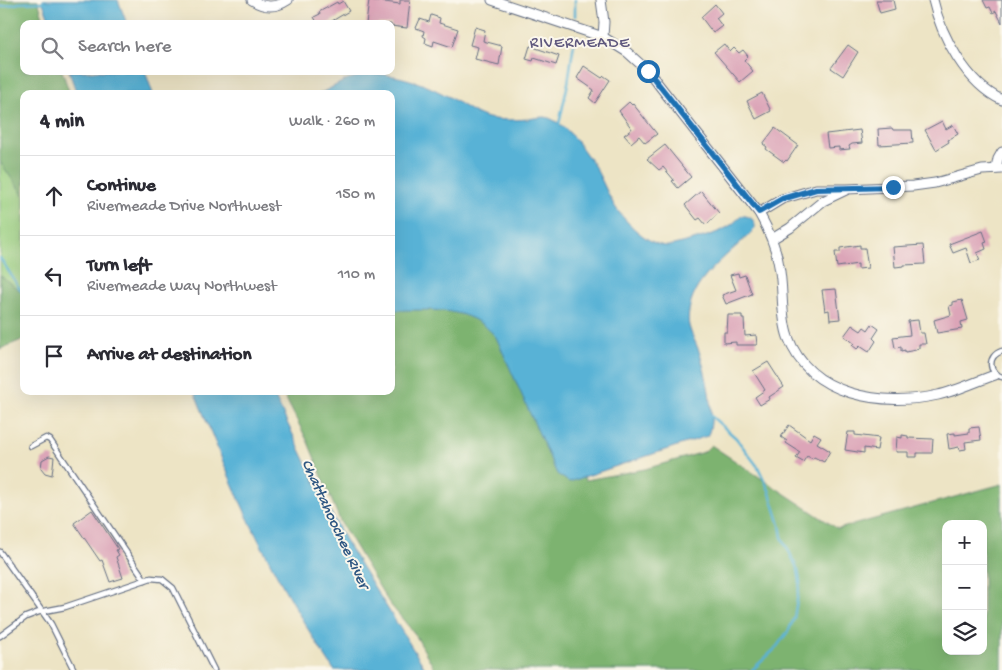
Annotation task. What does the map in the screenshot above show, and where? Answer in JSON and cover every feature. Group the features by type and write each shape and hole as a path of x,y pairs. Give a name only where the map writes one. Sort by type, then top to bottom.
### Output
{"street":[{"path":"252,0 264,6 274,6 288,0"},
{"path":"492,0 603,37 627,52 648,71 759,212 772,239 780,266 783,317 788,337 802,363 824,382 838,390 854,394 902,399 939,395 999,376"},
{"path":"600,0 604,22 603,37"},
{"path":"933,0 936,15 951,48 979,85 1002,100"},
{"path":"759,212 782,199 804,192 828,188 846,190 912,186 935,183 982,170 999,169 998,159 1002,152"},
{"path":"772,239 790,228 823,200 846,190"}],"lane":[{"path":"999,376 991,367 991,362 995,354 1002,351"},
{"path":"32,446 41,439 46,438 50,440 145,580"},
{"path":"0,552 51,624 74,670"},
{"path":"0,636 26,616 65,607 151,578 162,579 173,588 214,670"}],"green space":[{"path":"0,0 38,0 44,20 20,20 20,75 63,75 69,90 20,90 20,190 0,162"},
{"path":"0,98 20,145 20,325 0,304 0,164 3,156"},
{"path":"0,275 20,291 20,341 0,349"},
{"path":"395,298 450,308 494,324 526,399 586,480 645,469 704,452 711,445 838,529 1002,484 1002,670 435,670 415,634 389,603 341,523 308,442 284,395 395,395"}],"water":[{"path":"42,0 118,0 126,20 50,20"},
{"path":"70,75 146,75 152,90 76,90"},
{"path":"366,75 404,78 425,85 484,117 506,120 545,117 557,122 567,130 589,158 618,211 631,226 654,243 670,246 718,232 740,216 746,216 753,220 755,229 704,278 693,296 690,307 689,326 702,359 711,407 710,429 707,436 569,482 557,474 496,337 485,326 461,314 434,310 395,310 395,90 327,90 348,79"},
{"path":"196,395 274,395 345,540 426,670 334,670 277,576 230,478"}],"building":[{"path":"369,0 400,4 400,0 410,0 407,28 395,26 395,20 366,20"},
{"path":"876,0 893,0 895,9 880,13"},
{"path":"983,0 1002,0 1002,23 996,11 993,13 990,7 987,8"},
{"path":"343,1 349,11 334,20 316,20 314,17 320,14 319,12 337,2 338,4"},
{"path":"715,4 722,13 716,18 722,26 713,33 701,17"},
{"path":"431,15 440,18 439,23 458,29 452,47 434,41 433,46 425,43 424,31 416,28 420,19 429,22"},
{"path":"475,27 485,30 483,41 502,46 499,65 475,59 478,47 470,45"},
{"path":"724,44 730,52 734,48 739,53 743,50 748,56 744,60 753,71 740,82 714,52"},
{"path":"848,45 858,52 843,76 831,68"},
{"path":"530,46 559,56 556,65 534,58 533,61 526,59"},
{"path":"584,66 602,78 604,76 610,80 595,103 589,98 594,90 577,78"},
{"path":"762,93 771,111 756,119 747,101"},
{"path":"629,102 633,104 657,134 645,143 639,136 631,143 624,135 632,129 619,111"},
{"path":"942,121 946,129 953,125 958,134 936,150 925,130"},
{"path":"775,128 798,145 787,161 784,162 766,149 767,147 763,144"},
{"path":"892,128 893,130 912,130 913,143 879,145 878,129"},
{"path":"860,130 862,143 852,144 849,146 850,149 828,148 826,134"},
{"path":"665,145 691,177 678,188 663,167 659,170 647,159"},
{"path":"701,191 719,213 706,225 700,218 697,220 685,205"},
{"path":"983,231 987,242 984,243 986,249 977,253 980,260 971,263 966,248 953,253 949,244"},
{"path":"860,245 860,248 865,248 868,268 858,269 858,264 837,267 835,252 840,252 840,248"},
{"path":"923,245 925,264 895,267 893,247"},
{"path":"738,273 739,277 745,275 752,294 726,304 722,295 736,290 730,275"},
{"path":"836,289 840,319 830,320 829,310 825,311 822,290"},
{"path":"962,300 968,320 961,322 962,329 937,333 934,320 951,315 949,306 953,305 953,302"},
{"path":"728,315 742,315 745,336 756,335 757,345 736,345 736,342 724,343 724,332 727,332"},
{"path":"918,320 920,333 924,333 926,344 919,344 919,348 916,350 905,352 905,350 901,351 901,347 895,348 893,337 910,335 908,321"},
{"path":"872,324 879,329 873,338 876,341 869,352 860,346 857,349 852,345 854,343 844,336 852,325 861,331 864,327 868,330"},
{"path":"768,362 784,387 760,405 755,397 765,390 753,371"},
{"path":"789,425 810,440 814,433 821,437 817,443 830,451 824,462 807,456 803,462 796,458 800,452 786,443 787,441 781,437"},
{"path":"979,427 981,440 965,442 966,449 960,450 959,447 949,449 947,434 969,433 969,428"},
{"path":"848,432 855,432 855,435 879,438 877,450 864,448 864,453 845,450"},
{"path":"902,435 908,436 908,438 933,439 932,453 917,453 917,457 908,457 908,452 896,452 897,437 902,438"},
{"path":"49,456 54,457 52,475 45,473 41,468 42,460"},
{"path":"92,510 118,549 116,550 119,555 116,557 123,578 110,582 102,560 100,561 74,523"}],"waterway":[{"path":"575,0 575,16"},
{"path":"0,7 19,3 46,2"},
{"path":"559,124 568,83 575,36"},
{"path":"0,258 20,289"},
{"path":"711,416 736,438 758,467 769,490 782,537 798,570 800,582 794,618 789,630 775,649 752,670"}],"district":[{"name":"RIVERMEADE","path":"580,41"}],"route":[{"path":"648,71 759,212 782,199 816,189 842,188 846,190 893,187"}],"water label":[{"name":"Chattahoochee River","path":"337,523"}]}
